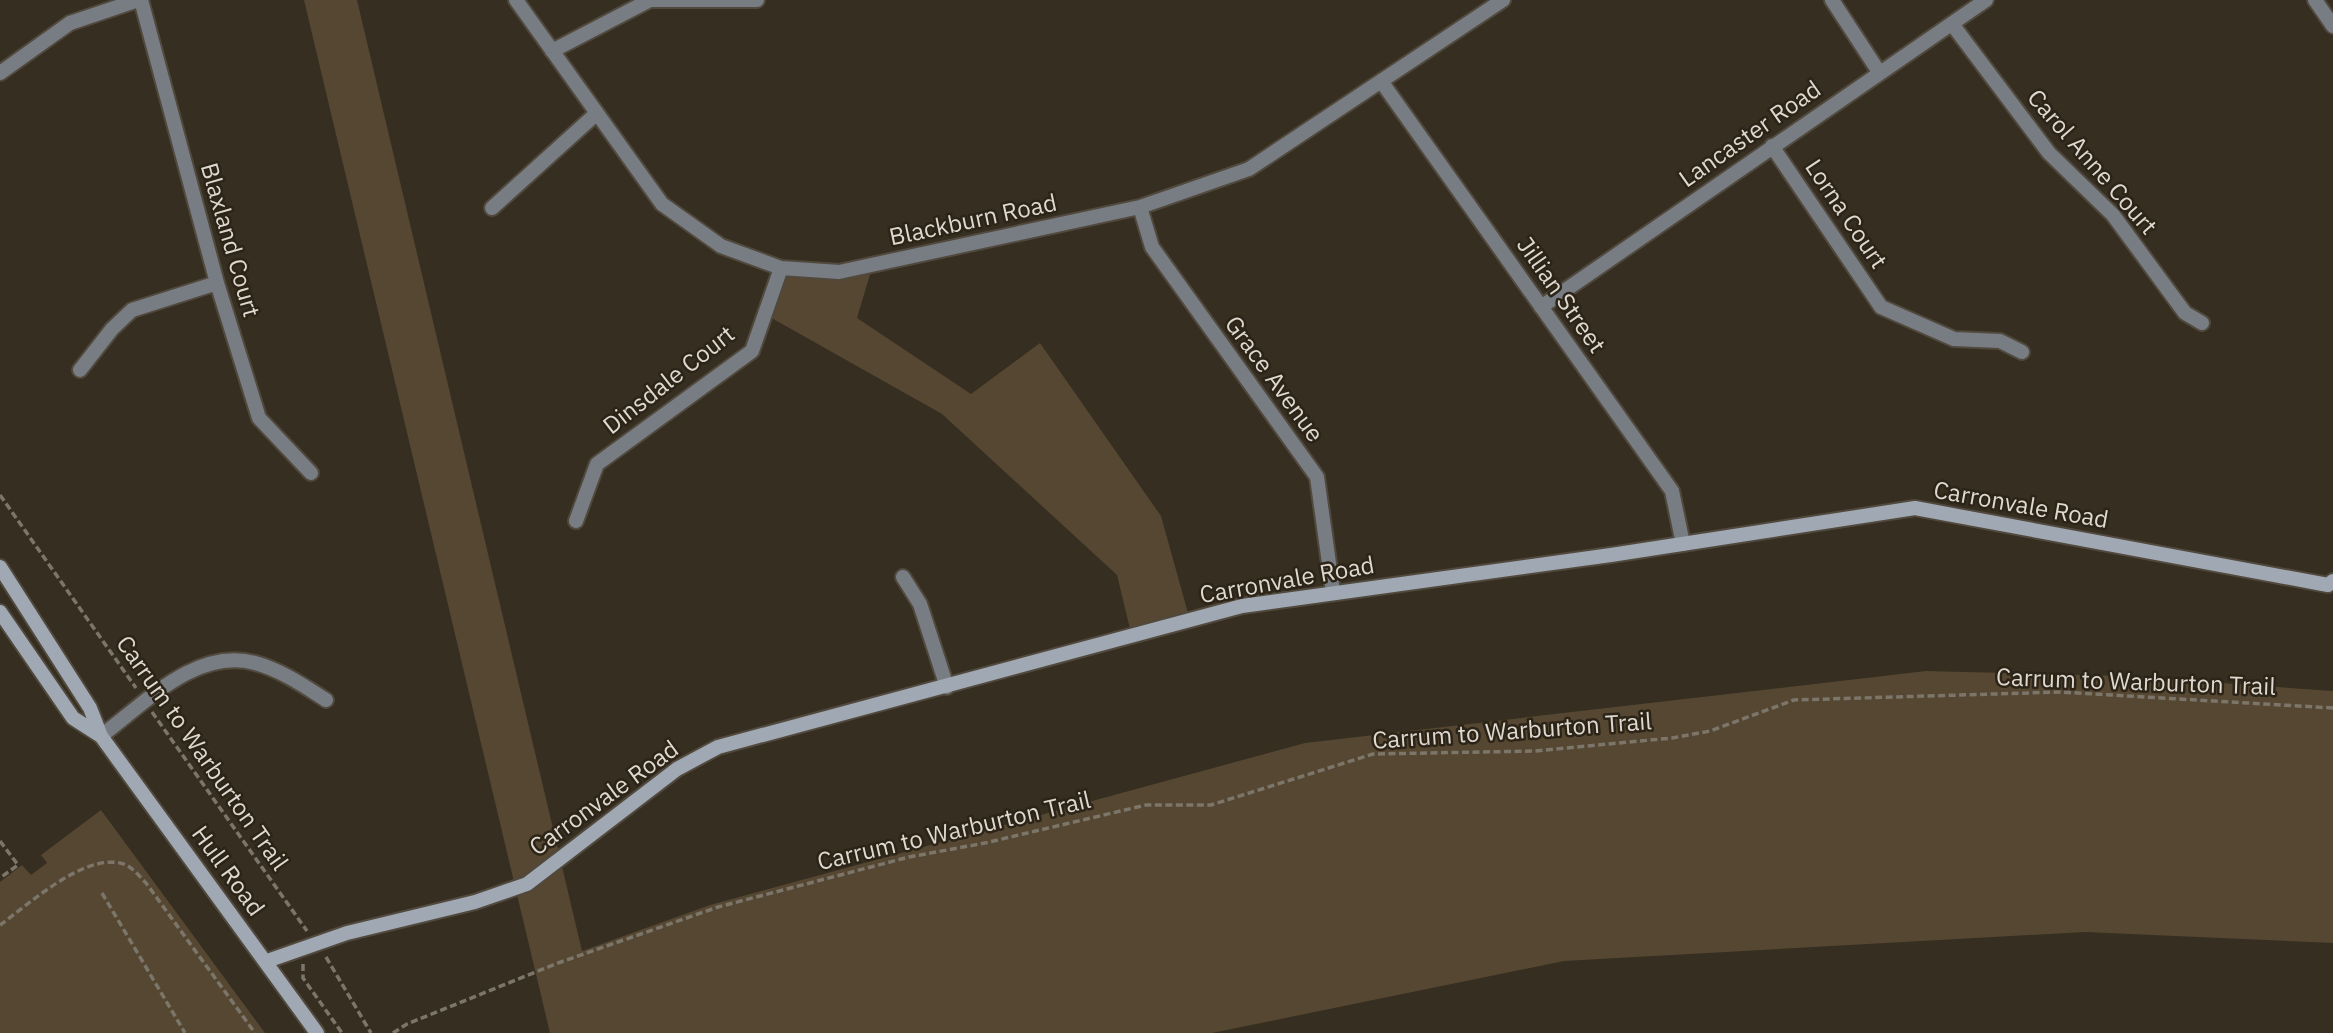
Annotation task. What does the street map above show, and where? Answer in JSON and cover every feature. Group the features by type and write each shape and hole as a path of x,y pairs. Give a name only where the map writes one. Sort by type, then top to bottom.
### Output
{"street":[{"path":"0,73 70,23 139,0"},
{"name":"Blaxland Court","path":"139,0 217,283 259,418 311,473"},
{"name":"Blackburn Road","path":"516,0 662,204 721,246 781,268 839,272 1140,207 1249,169 1503,0"},
{"path":"552,51 652,0 757,0"},
{"path":"1832,0 1879,72"},
{"name":"Lancaster Road","path":"1541,306 1986,0"},
{"path":"2315,0 2333,26"},
{"name":"Carol Anne Court","path":"1952,24 2049,153 2113,215 2185,313 2202,323"},
{"name":"Jillian Street","path":"1381,81 1672,491 1683,544"},
{"path":"492,208 597,113"},
{"name":"Lorna Court","path":"1772,146 1881,307 1944,335 2000,341 2022,352"},
{"name":"Grace Avenue","path":"1140,207 1152,247 1317,477 1333,592"},
{"name":"Dinsdale Court","path":"576,521 597,464 752,351 781,268"},
{"path":"80,370 112,329 132,310 217,283"},
{"name":"Carronvale Road","path":"267,961 319,952 527,884 677,769 718,747 1242,606 1683,544 1915,508 2328,585 2333,581"},
{"name":"Hull Road","path":"0,567 90,708 101,736 317,1033"},
{"path":"903,577 920,604 947,687"},
{"name":"Hull Road","path":"0,612 73,718 101,736"},
{"path":"101,736 183,674 213,663 253,663 290,677 326,700"}],"path":[{"name":"Carrum to Warburton Trail","path":"0,495 319,952 371,1033"},
{"name":"Carrum to Warburton Trail","path":"393,1033 407,1024 558,963 718,907 909,857 985,843 1146,805 1211,804 1373,754 1535,751 1672,738 1710,730 1794,700 2060,692 2333,708"},
{"path":"0,841 18,864 0,878"},
{"path":"0,925 84,868 107,863 128,866 146,883 255,1033"},
{"path":"102,893 185,1033"},
{"path":"319,952 331,953"},
{"path":"310,958 301,970 303,978 342,1033"}],"shaded area":[{"path":"304,0 357,0 582,951 710,905 1305,743 1926,671 2124,676 2333,691 2333,943 2085,932 1564,961 1212,1033 550,1033"},
{"path":"783,271 871,271 857,318 971,394 1040,343 1161,516 1188,613 1130,629 1117,575 942,414 768,316"},
{"path":"101,810 265,1033 0,1033 0,882 22,865 31,875 47,863 41,855"}]}
